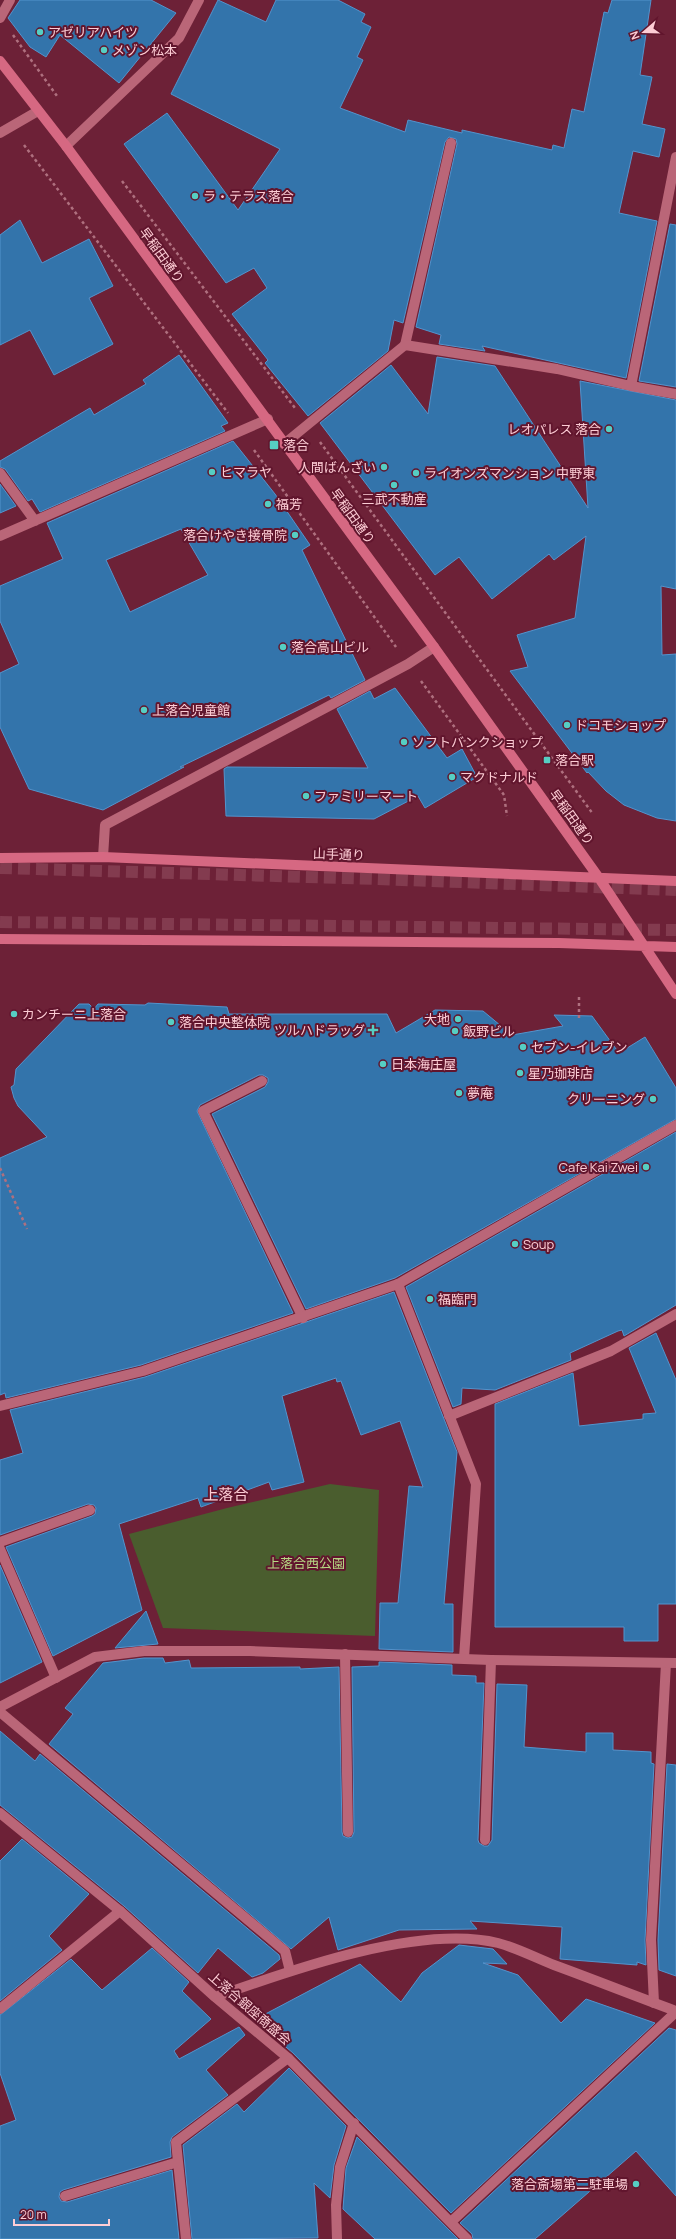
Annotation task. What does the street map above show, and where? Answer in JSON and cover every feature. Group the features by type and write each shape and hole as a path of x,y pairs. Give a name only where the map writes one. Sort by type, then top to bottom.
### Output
{"main road":[{"name":"早稲田通り","path":"0,61 66,146 434,647 599,878 643,947 676,994"},
{"name":"山手通り","path":"0,858 103,857 676,881"},
{"path":"0,939 543,943 676,947"}],"street":[{"path":"0,18 10,0"},
{"path":"66,146 179,38 199,0"},
{"path":"0,133 38,110"},
{"path":"284,444 405,345 451,143"},
{"path":"631,386 676,157"},
{"path":"405,345 557,369 631,386 676,394"},
{"path":"0,536 268,420"},
{"path":"0,473 35,521"},
{"path":"103,857 105,825 408,664 434,647"},
{"path":"262,1081 203,1111 303,1318"},
{"path":"0,1406 143,1370 303,1318 398,1284 676,1125"},
{"path":"398,1284 476,1484 464,1658"},
{"path":"449,1416 611,1351 676,1314"},
{"path":"0,1542 90,1510"},
{"path":"0,1549 56,1678"},
{"path":"0,1707 95,1657 144,1651 227,1650 492,1660 671,1663 651,1940 654,2003"},
{"path":"345,1654 348,1832"},
{"path":"485,1840 492,1660"},
{"path":"0,1712 285,1951 290,1971"},
{"name":"上落合銀座商盛会","path":"0,1813 120,1911 215,1997 288,2058 452,2221 467,2239"},
{"path":"0,2009 120,1911"},
{"path":"215,1997 290,1971 372,1950 430,1940 464,1939 498,1943 676,2012 452,2221"},
{"path":"186,2239 176,2142 288,2058"},
{"path":"336,2239 336,2205 340,2167 354,2123"},
{"path":"65,2196 178,2162"}],"path":[{"path":"10,127 241,431 397,647"},
{"path":"418,677 504,795 507,816"},
{"path":"579,997 579,1018"},
{"path":"0,1168 27,1229"}],"green space":[{"name":"上落合西公園","path":"330,1484 379,1490 375,1636 163,1628 129,1534 227,1508"}],"building":[{"path":"20,0 151,0 176,13 119,83 60,35 46,57 30,47 8,18"},
{"path":"218,0 266,22 276,0 338,0 365,14 361,22 371,27 357,57 363,60 340,108 405,132 408,120 462,133 462,130 552,150 553,145 564,148 572,109 584,112 604,12 608,13 612,0 651,0 640,75 652,77 642,124 665,129 659,157 633,151 619,213 657,221 626,378 482,346 485,351 439,344 441,335 416,327 457,144 456,139 449,137 445,142 403,323 394,320 388,351 308,416 265,363 268,360 232,314 267,288 254,268 226,283 124,144 167,113 238,210 280,149 171,94"},
{"path":"20,220 42,263 89,239 113,286 89,298 113,344 54,375 30,330 0,345 0,235"},
{"path":"670,224 676,225 676,387 639,381"},
{"path":"179,355 228,423 221,426 225,431 40,512 32,499 28,501 5,469 0,467 0,461 90,408 94,415 146,384 143,380"},
{"path":"437,357 495,366 588,508 580,381 676,400 676,589 661,586 662,655 676,654 676,821 657,818 624,805 606,791 588,772 587,773 510,671 528,667 517,635 575,618 586,536 554,560 549,554 492,599 459,557 435,575 320,423 391,365 428,414"},
{"path":"233,441 275,494 310,545 302,550 365,680 331,698 329,695 180,767 184,767 103,810 29,789 0,727 0,673 19,664 0,621 0,586 63,559 47,523","holes":["181,529 208,575 130,612 106,560"]},
{"path":"0,484 16,506 0,513"},
{"path":"395,688 447,758 462,749 477,777 425,808 418,796 374,819 226,816 224,769 227,767 368,768 337,709 370,691 374,699"},
{"path":"148,1003 227,1007 229,1014 387,1014 396,1033 435,1010 483,1011 512,1035 563,1026 554,1015 592,1016 619,1053 645,1037 676,1088 676,1119 395,1278 306,1309 212,1114 265,1087 268,1082 268,1078 263,1075 259,1075 200,1105 197,1111 293,1313 141,1365 6,1398 5,1393 0,1395 0,1158 47,1137 18,1106 14,1098 11,1087 14,1085 16,1069 79,1004 89,1004 94,1009 98,1004 145,1005"},
{"path":"676,1132 676,1305 624,1336 622,1330 618,1331 570,1353 571,1360 495,1390 462,1388 461,1404 453,1407 406,1287"},
{"path":"394,1292 457,1452 444,1604 453,1604 453,1652 379,1649 380,1603 398,1603 409,1486 423,1487 400,1421 361,1435 341,1381 337,1382 336,1378 282,1396 304,1482 272,1490 269,1482 201,1507 198,1498 119,1524 142,1610 53,1656 6,1547 92,1516 95,1514 96,1508 94,1505 88,1504 0,1535 0,1460 23,1453 10,1410 145,1377"},
{"path":"656,1333 676,1380 676,1604 658,1604 658,1641 624,1641 624,1627 495,1627 495,1404 573,1373 579,1426 643,1419 643,1414 656,1413 629,1348"},
{"path":"0,1565 42,1662 0,1683"},
{"path":"146,1611 158,1644 115,1648"},
{"path":"144,1658 163,1658 165,1663 189,1660 191,1668 300,1667 300,1669 339,1667 342,1832 343,1836 348,1838 352,1837 354,1832 352,1667 379,1666 379,1662 452,1665 452,1675 476,1676 476,1683 484,1683 478,1840 479,1843 484,1846 488,1846 492,1840 497,1684 527,1685 524,1747 586,1752 586,1733 613,1733 613,1750 651,1752 651,1763 654,1764 645,1940 646,1965 637,1962 637,1965 560,1959 562,1927 470,1921 477,1929 399,1930 338,1950 329,1917 291,1949 49,1744 73,1714 65,1708 103,1663"},
{"path":"0,1731 35,1761 40,1754 279,1955 280,1959 263,1973 252,1977 218,1948 198,1973 124,1906 0,1805"},
{"path":"667,1764 676,1765 676,1976 659,1970 658,1940"},
{"path":"22,1839 89,1894 49,1936 62,1950 0,2001 0,1861"},
{"path":"459,1945 493,1949 507,1964 483,1963 518,1975 561,2023 586,1999 655,2023 451,2213 293,2053 254,2020 360,1964 401,2002 422,1973"},
{"path":"152,1948 189,1982 182,1991 211,2019 174,2051 179,2059 239,2027 245,2035 206,2070 228,2095 172,2137 170,2142 171,2157 63,2190 60,2192 59,2197 61,2201 67,2202 172,2170 179,2239 0,2239 0,2126 16,2120 0,2073 0,2015 71,1959 102,1990"},
{"path":"669,2028 676,2030 676,2196 636,2151 535,2239 473,2239 472,2234 460,2223"},
{"path":"289,2068 346,2126 334,2165 330,2198 314,2183 318,2238 192,2239 183,2145 237,2104 244,2112"},
{"path":"357,2137 458,2239 375,2239 343,2209 346,2168"}],"tunnel":[{"path":"0,868 377,879 676,890"},
{"path":"0,922 676,930"}],"place":[{"name":"アゼリアハイツ","path":"40,32"},
{"name":"メゾン松本","path":"104,50"},
{"name":"ラ・テラス落合","path":"195,196"},
{"name":"レオパレス 落合","path":"609,429"},
{"name":"落合","path":"274,445"},
{"name":"人間ばんざい","path":"384,467"},
{"name":"ヒマラヤ","path":"212,472"},
{"name":"ライオンズマンション 中野東","path":"416,473"},
{"name":"三武不動産","path":"394,485"},
{"name":"福芳","path":"268,504"},
{"name":"落合けやき接骨院","path":"295,535"},
{"name":"落合高山ビル","path":"283,647"},
{"name":"上落合児童館","path":"144,710"},
{"name":"ドコモショップ","path":"567,725"},
{"name":"ソフトバンクショップ","path":"404,742"},
{"name":"落合駅","path":"547,760"},
{"name":"マクドナルド","path":"452,777"},
{"name":"ファミリーマート","path":"306,796"},
{"name":"カンチーニ上落合","path":"14,1014"},
{"name":"大地","path":"458,1019"},
{"name":"落合中央整体院","path":"171,1022"},
{"name":"ツルハドラッグ","path":"373,1030"},
{"name":"飯野ビル","path":"455,1031"},
{"name":"セブン-イレブン","path":"523,1047"},
{"name":"日本海庄屋","path":"383,1064"},
{"name":"星乃珈琲店","path":"520,1073"},
{"name":"夢庵","path":"459,1093"},
{"name":"クリーニング","path":"653,1099"},
{"name":"Cafe Kai Zwei","path":"646,1167"},
{"name":"Soup","path":"515,1244"},
{"name":"福臨門","path":"430,1299"},
{"name":"落合斎場第二駐車場","path":"636,2184"}],"district":[{"name":"上落合","path":"226,1495"}]}
